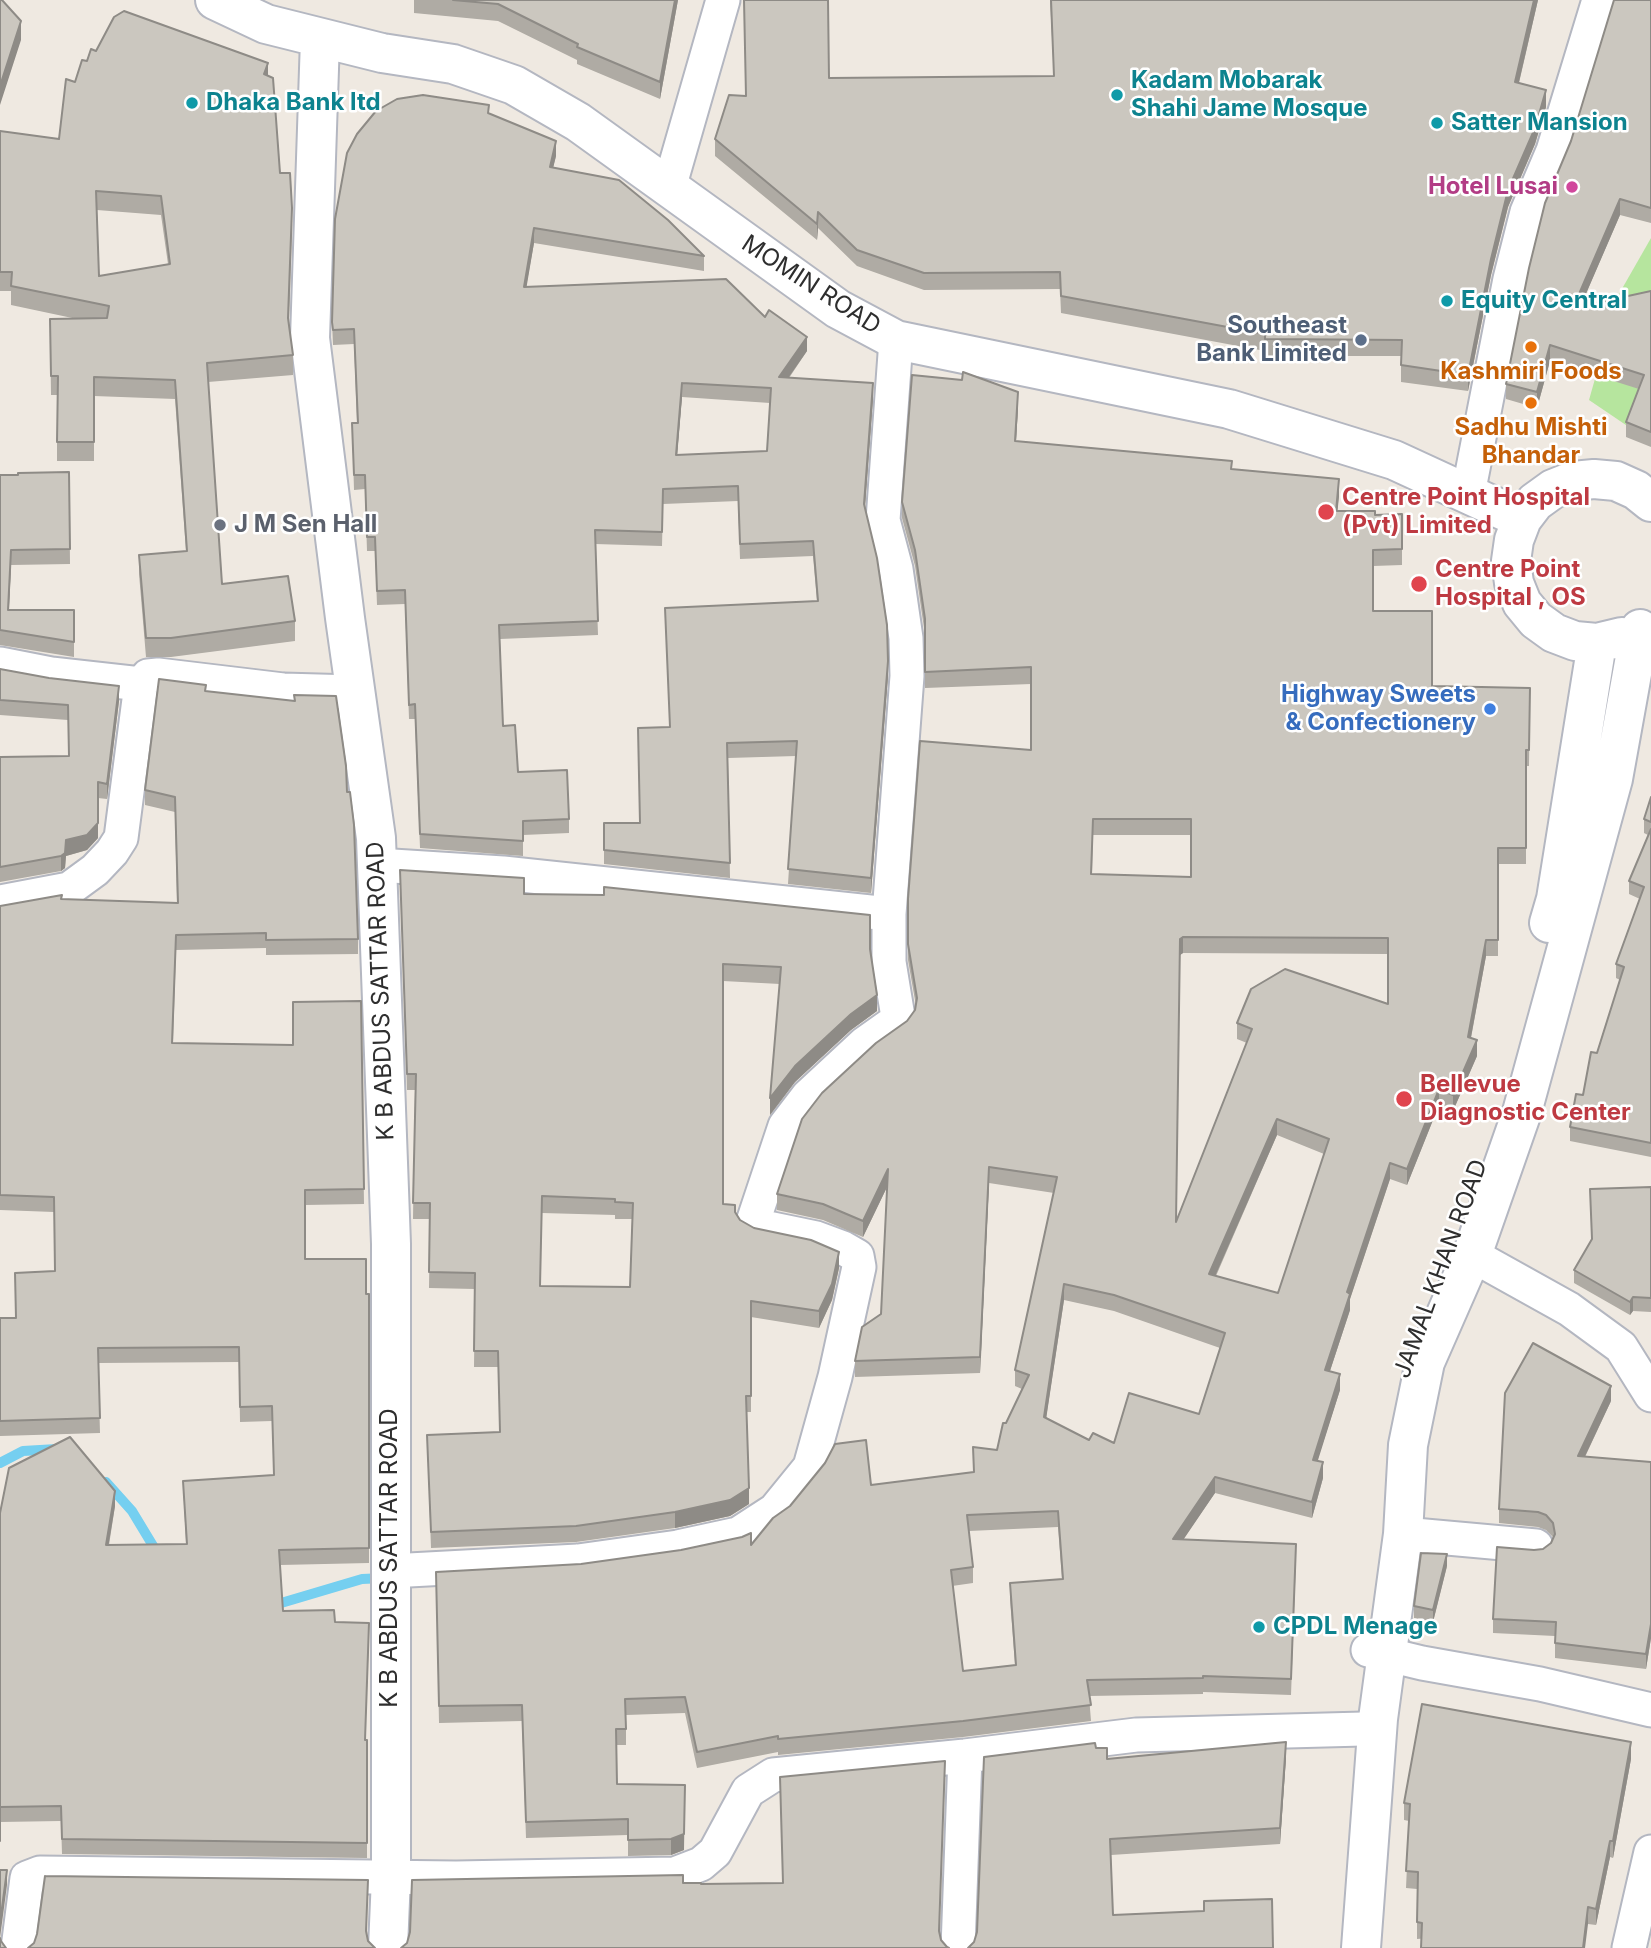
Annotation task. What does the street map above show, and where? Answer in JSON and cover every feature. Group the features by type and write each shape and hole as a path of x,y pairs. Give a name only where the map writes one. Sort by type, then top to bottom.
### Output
{"main road":[{"name":"MOMIN ROAD","path":"215,0 266,24 382,53 453,64 514,85 578,122 838,309 896,341 1229,409 1394,460 1522,519"},
{"name":"K B ABDUS SATTAR ROAD","path":"320,39 310,338 376,838 391,1244 391,1877 388,1948"},
{"path":"1646,624 1620,639 1597,643 1575,641 1554,633 1536,620 1522,603 1514,583 1511,561 1514,540 1522,519 1535,502 1553,489 1573,481 1616,481 1636,490 1651,502"},
{"path":"1361,1948 1378,1718 1377,1653 1403,1534 1408,1445 1425,1362 1472,1255 1522,1112 1610,792 1646,624"},
{"name":"JAMAL KHAN ROAD","path":"1343,1948 1363,1729 1377,1653 1401,1370 1455,1232 1509,1072 1556,899 1597,643"}],"street":[{"path":"669,188 723,0"},
{"path":"1468,494 1510,279 1527,212 1553,152 1599,0"},
{"path":"390,1571 578,1561 678,1547 738,1534 775,1510 810,1467 835,1377 859,1267 857,1256 816,1238 758,1226 753,1222 785,1126 808,1096 863,1044 895,1022 898,1017 889,962 889,914 907,676 906,638 896,569 883,520 896,341"},
{"path":"0,664 51,674 141,684"},
{"path":"0,902 69,889 95,870 112,852 121,838 141,684 148,676 283,690 355,692"},
{"path":"377,865 503,873 889,914"},
{"path":"1472,1255 1569,1310 1621,1348 1651,1395"},
{"path":"1403,1534 1535,1546"},
{"path":"1377,1653 1540,1684 1651,1710"},
{"path":"18,1948 27,1878 40,1873 456,1878 675,1874 701,1864 715,1852 748,1791 773,1775 965,1756 1136,1735 1363,1729"},
{"path":"958,1948 965,1756"},
{"path":"1629,1948 1651,1852"}],"green space":[{"path":"1651,238 1651,442 1589,400 1619,294"}],"building":[{"path":"0,0 21,21 0,86"},
{"path":"453,0 675,0 660,82 577,47 578,44 498,4"},
{"path":"744,0 828,0 829,78 1054,76 1051,0 1534,0 1515,82 1546,90 1535,128 1508,190 1468,375 1401,365 1402,340 1265,339 1265,334 1061,296 1060,272 924,273 857,250 818,212 817,224 715,139 729,95 746,96"},
{"path":"1614,0 1651,0 1651,208 1620,199 1573,308 1651,291 1651,432 1626,422 1644,375 1550,345 1537,392 1506,384 1545,203 1571,141"},
{"path":"124,11 268,63 264,74 273,78 280,173 290,173 292,208 288,318 293,355 207,363 222,584 288,576 295,621 171,638 146,638 139,555 187,551 175,380 94,377 94,442 57,442 58,376 51,376 50,319 107,318 109,306 11,286 12,272 0,272 0,131 59,139 66,79 75,82 82,60 87,61 91,49 96,51 114,17","holes":["96,191 161,196 170,264 99,276"]},
{"path":"423,95 489,105 488,113 556,141 550,167 619,180 668,220 704,256 534,228 524,287 726,279 765,317 769,310 807,337 779,377 873,383 864,504 877,558 887,625 888,661 871,878 788,869 797,741 727,743 730,863 604,850 604,823 640,823 638,728 670,727 665,608 818,601 813,541 740,544 738,486 663,489 662,532 595,530 598,621 499,625 503,726 515,725 518,772 567,770 569,819 523,821 523,841 420,834 415,704 409,705 405,590 377,591 375,537 367,537 365,475 354,475 352,423 358,423 354,329 333,330 332,322 335,219 347,153 357,134 376,111 397,99","holes":["682,383 771,388 767,451 676,455"]},
{"path":"963,372 1018,392 1015,441 1232,461 1231,469 1339,479 1336,511 1375,511 1375,515 1402,514 1402,549 1373,550 1373,611 1432,611 1432,686 1530,688 1529,750 1526,750 1526,848 1498,848 1498,940 1486,940 1468,1037 1477,1040 1453,1095 1439,1089 1407,1169 1390,1163 1347,1292 1350,1294 1325,1370 1340,1374 1313,1460 1323,1462 1312,1502 1215,1477 1173,1539 1296,1544 1291,1679 1203,1676 1087,1680 1091,1705 963,1721 778,1739 778,1736 697,1752 685,1697 625,1699 626,1729 616,1729 617,1784 685,1785 684,1834 671,1839 628,1840 628,1819 526,1822 522,1705 439,1706 436,1572 581,1564 681,1550 751,1533 751,1545 773,1518 790,1506 825,1463 835,1444 866,1440 871,1485 974,1472 973,1447 997,1450 1003,1423 1006,1423 1029,1375 1015,1370 1057,1177 989,1167 980,1357 855,1361 862,1327 881,1314 888,1169 863,1221 823,1204 777,1194 802,1119 822,1093 876,1043 907,1021 915,1010 917,998 908,944 908,899 920,741 1031,750 1031,667 925,672 925,619 915,550 902,502 912,375 962,380","holes":["1093,819 1191,819 1191,877 1091,874","1388,938 1388,1004 1285,969 1251,989 1237,1023 1252,1029 1176,1222 1180,939","1277,1119 1329,1139 1278,1293 1209,1274","1064,1284 1114,1295 1225,1333 1199,1414 1129,1393 1114,1443 1093,1433 1089,1440 1044,1417","1058,1511 1063,1579 1010,1583 1016,1665 963,1671 951,1570 973,1567 967,1515"]},
{"path":"69,472 70,549 11,550 8,610 74,610 74,642 0,630 0,475"},
{"path":"0,669 119,686 107,784 98,782 98,823 87,835 66,840 65,853 61,856 0,867 0,757 69,756 68,705 0,700"},
{"path":"159,679 206,685 205,691 295,701 294,695 336,696 347,792 350,792 354,825 358,939 266,940 266,933 176,935 172,1043 293,1045 293,1002 361,1001 364,1189 305,1190 305,1259 366,1259 366,1294 369,1294 369,1548 279,1550 283,1611 334,1610 335,1622 369,1623 365,1740 367,1843 62,1839 61,1806 0,1807 0,1513 9,1468 70,1437 115,1491 106,1545 187,1544 183,1481 274,1475 272,1406 240,1407 239,1347 98,1348 100,1418 0,1421 0,1318 16,1318 15,1273 55,1271 54,1197 0,1195 0,906 62,895 61,899 178,903 175,797 145,790"},
{"path":"1651,797 1651,822 1644,819"},
{"path":"1651,829 1651,1143 1570,1127 1576,1094 1583,1095 1591,1052 1597,1053 1624,967 1616,964 1644,887 1629,881"},
{"path":"400,870 524,878 524,894 604,895 604,887 870,915 870,949 877,995 851,1014 795,1066 770,1098 781,967 723,964 723,1204 735,1205 735,1212 740,1220 754,1228 811,1240 839,1252 832,1284 819,1311 751,1301 751,1396 746,1396 749,1488 730,1500 675,1512 576,1526 431,1532 427,1435 500,1432 498,1351 474,1351 475,1273 429,1272 430,1203 413,1203 416,1074 407,1074","holes":["542,1196 615,1199 615,1202 633,1203 630,1287 540,1286"]},
{"path":"1651,1187 1651,1298 1633,1297 1630,1302 1574,1270 1592,1239 1590,1189"},
{"path":"1533,1343 1611,1386 1578,1456 1651,1462 1651,1624 1646,1654 1555,1643 1556,1622 1493,1619 1497,1547 1543,1549 1551,1543 1555,1534 1553,1523 1546,1515 1499,1509 1505,1393"},
{"path":"1421,1553 1447,1554 1433,1610 1414,1606"},
{"path":"1422,1704 1631,1742 1613,1841 1610,1841 1596,1909 1588,1907 1583,1948 1421,1948 1422,1923 1417,1922 1418,1872 1406,1871 1410,1804 1404,1803"},
{"path":"1286,1742 1280,1828 1110,1839 1113,1915 1204,1911 1204,1901 1272,1899 1273,1948 968,1948 974,1942 977,1932 984,1757 1095,1743 1096,1748 1107,1748 1107,1759"},
{"path":"945,1761 939,1931 941,1940 949,1948 401,1948 407,1943 410,1932 412,1880 683,1875 683,1883 783,1883 780,1777"},
{"path":"0,1870 7,1870 0,1923"},
{"path":"45,1876 368,1880 366,1931 368,1941 375,1948 28,1948 34,1943 37,1934"}],"waterway":[{"path":"0,1463 23,1451 57,1449"},
{"path":"106,1482 132,1511 158,1554"},
{"path":"271,1606 362,1579 384,1578"}],"place":[{"name":"Kadam Mobarak Shahi Jame Mosque","path":"1117,95"},
{"name":"Dhaka Bank ltd","path":"192,103"},
{"name":"Satter Mansion","path":"1437,123"},
{"name":"Hotel Lusai","path":"1572,187"},
{"name":"Equity Central","path":"1447,301"},
{"name":"Southeast Bank Limited","path":"1361,340"},
{"name":"Kashmiri Foods","path":"1531,347"},
{"name":"Sadhu Mishti Bhandar","path":"1531,403"},
{"name":"Centre Point Hospital (Pvt) Limited","path":"1326,512"},
{"name":"J M Sen Hall","path":"220,525"},
{"name":"Centre Point Hospital , OS","path":"1419,584"},
{"name":"Highway Sweets & Confectionery","path":"1490,709"},
{"name":"Bellevue Diagnostic Center","path":"1404,1099"},
{"name":"CPDL Menage","path":"1259,1627"}]}
